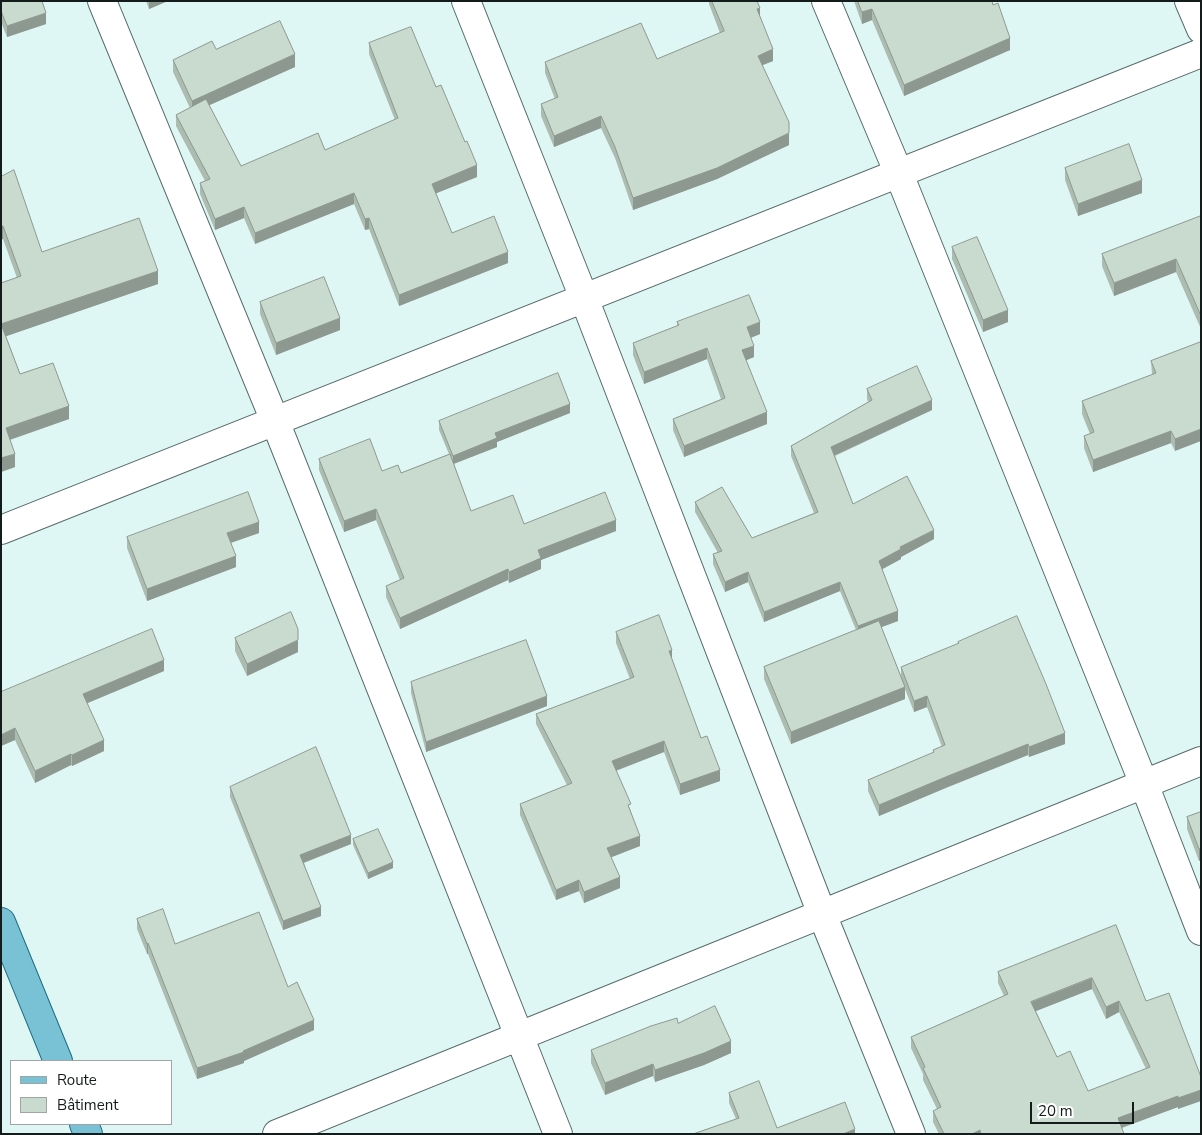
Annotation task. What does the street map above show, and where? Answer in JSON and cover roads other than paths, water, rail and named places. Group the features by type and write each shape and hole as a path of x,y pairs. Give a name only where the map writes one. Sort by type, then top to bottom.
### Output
{"main road":[{"path":"1,922 58,1060"}],"street":[{"path":"102,1 275,421 558,1134"},
{"path":"466,1 584,298 822,914 911,1134"},
{"path":"826,1 899,174 1201,930"},
{"path":"1189,1 1201,29"},
{"path":"1,530 1201,53"},
{"path":"277,1134 1201,761"}]}
